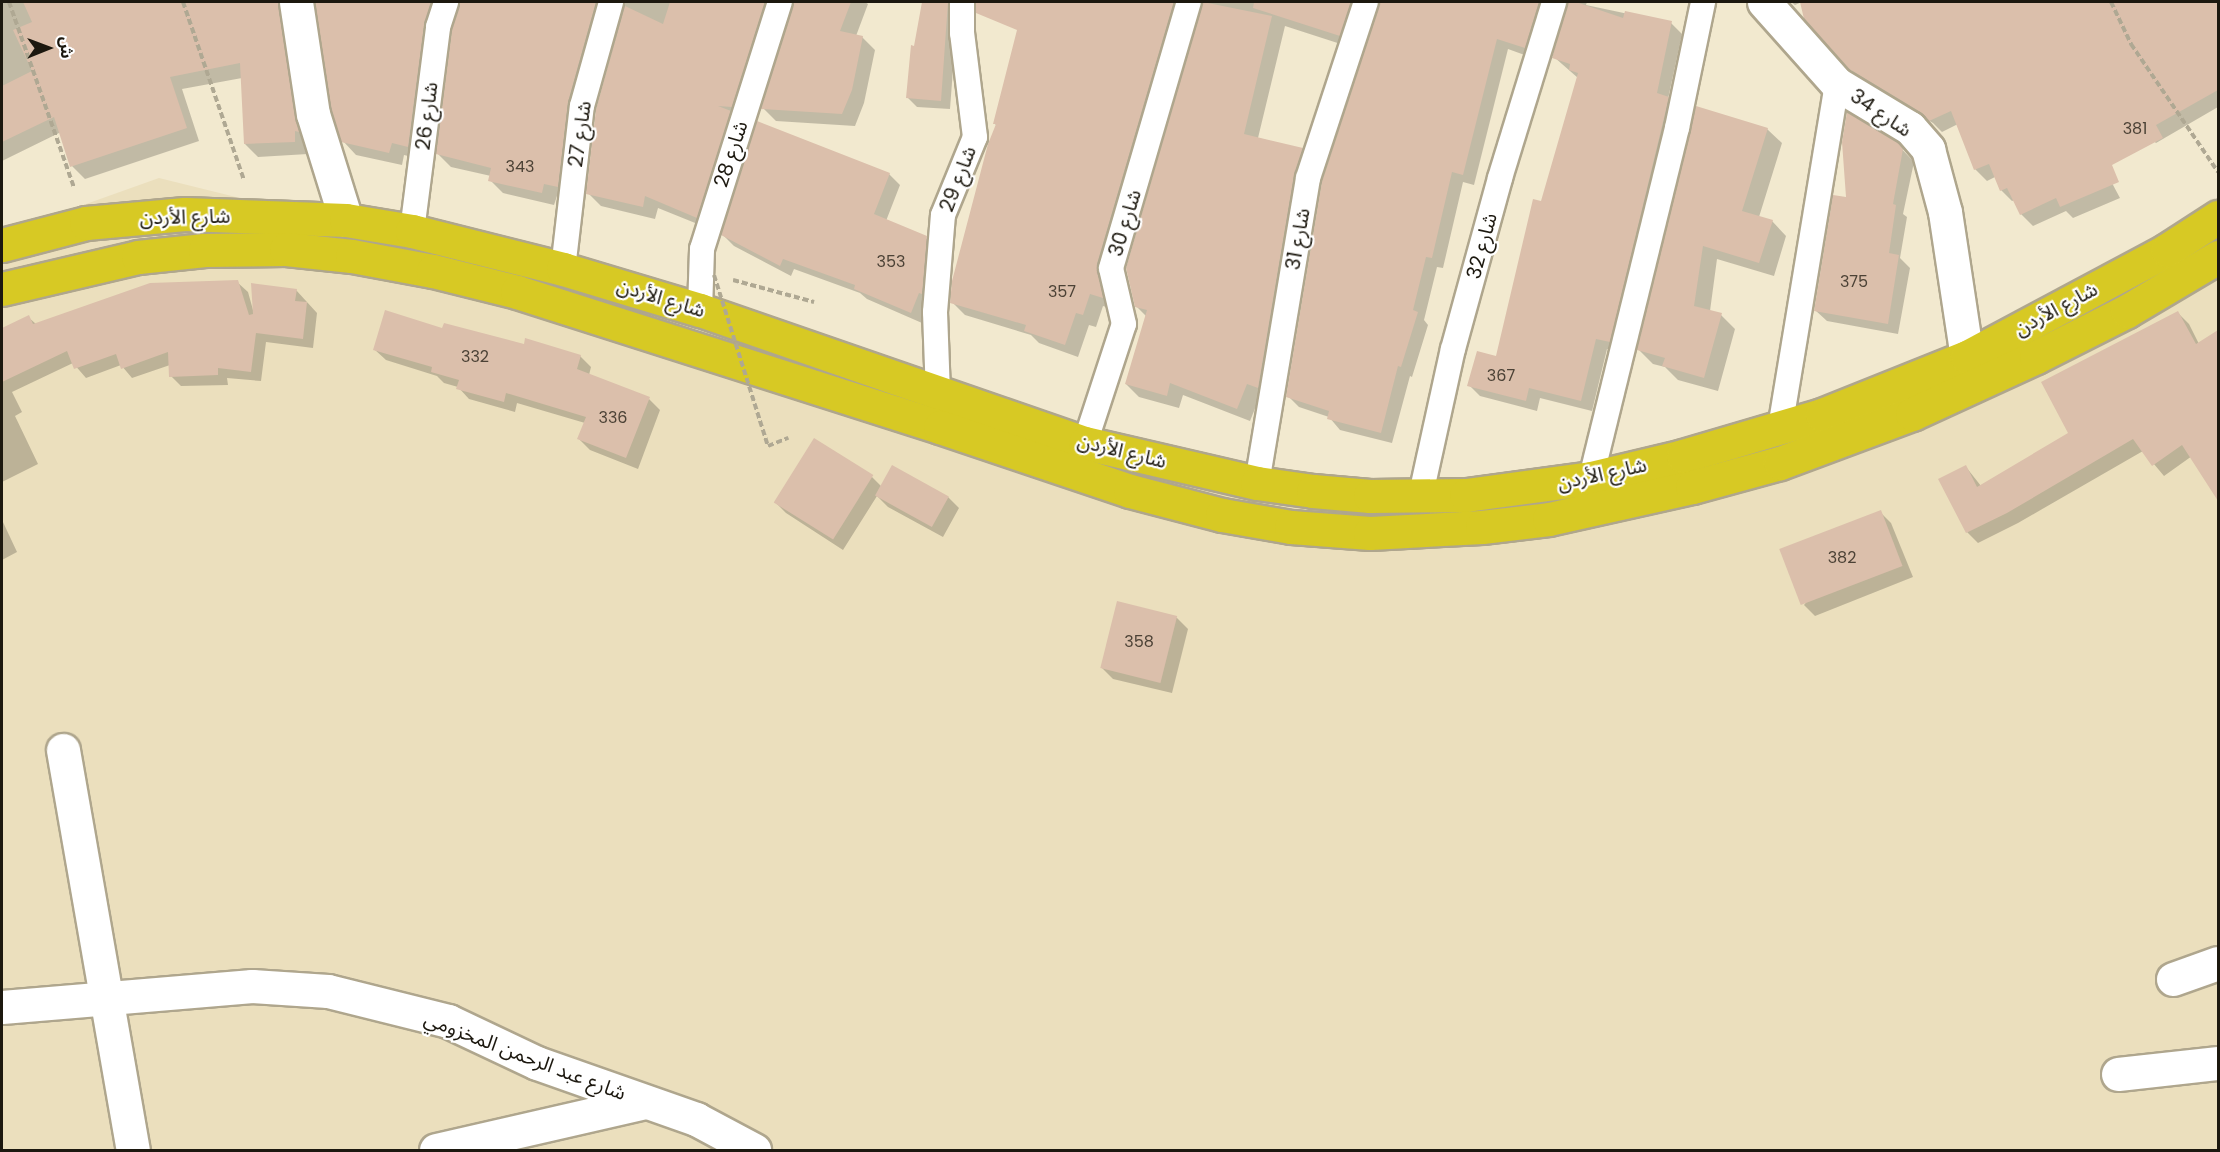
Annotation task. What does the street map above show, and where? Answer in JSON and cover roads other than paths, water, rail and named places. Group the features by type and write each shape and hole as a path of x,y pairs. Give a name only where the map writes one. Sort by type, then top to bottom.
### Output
{"highway":[{"name":"شارع الأردن","path":"2,245 86,223 185,214 346,220 412,231 563,268 700,310 1084,443 1257,483 1370,496 1466,495 1509,491 1591,478 1683,456 1780,428 1892,388 1966,357 2167,250 2218,217"},
{"name":"شارع الأردن","path":"2,288 138,257 205,250 286,249 352,256 433,271 528,296 918,419 1130,491 1222,515 1292,527 1370,533 1482,527 1549,519 1692,487 1780,464 1912,414 2026,362 2127,311 2218,257"}],"street":[{"path":"296,2 313,114 346,220"},
{"name":"شارع 34","path":"1764,2 1837,84 1910,128 1928,150 1945,212 1966,357"},
{"path":"63,750 132,1150"},
{"path":"2173,979 2218,963"},
{"name":"شارع عبد الرحمن المخزومي","path":"2,1007 252,986 328,991 448,1021 537,1063 696,1119 754,1150"},
{"path":"2118,1074 2218,1063"},
{"path":"436,1150 646,1102"}],"lane":[{"name":"شارع 26","path":"412,231 438,27 446,2"},
{"name":"شارع 27","path":"563,268 582,106 611,2"},
{"name":"شارع 28","path":"700,310 702,249 780,2"},
{"name":"شارع 29","path":"938,394 935,312 942,215 975,137 962,33 962,2"},
{"name":"شارع 30","path":"1084,443 1124,324 1111,268 1189,2"},
{"name":"شارع 31","path":"1257,483 1308,178 1366,2"},
{"name":"شارع 32","path":"1421,494 1453,349 1500,178 1554,2"},
{"path":"1591,478 1677,128 1703,2"},
{"path":"1780,428 1837,84"}]}
